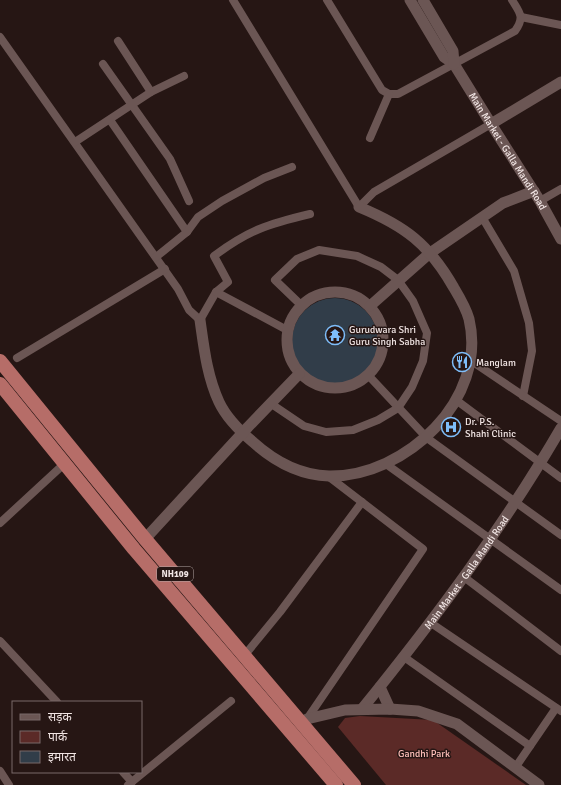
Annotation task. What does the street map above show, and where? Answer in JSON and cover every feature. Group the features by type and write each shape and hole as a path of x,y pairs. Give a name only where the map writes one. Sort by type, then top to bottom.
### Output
{"highway":[{"name":"NH109","path":"0,361 145,539 300,725 336,785"},
{"name":"NH109","path":"0,384 86,492 134,549 300,725 354,785"},
{"path":"86,492 99,482"},
{"path":"134,549 145,539"}],"street":[{"path":"233,0 359,207 383,217 412,235 430,253 446,274 463,303 469,319 472,350 467,376 456,400 427,438 386,464 355,474 328,476 297,470 269,456 242,433 220,404 211,381 204,354 200,320 216,292 228,282 214,256 239,238 272,223 310,214"},
{"path":"327,0 382,90 389,94 398,94 514,31 520,23 521,17 512,0"},
{"name":"Main Market - Galla Mandi Road","path":"410,0 444,56 454,64 534,191 561,239"},
{"name":"Main Market - Galla Mandi Road","path":"423,0 453,51 454,64"},
{"path":"521,17 561,25"},
{"path":"0,37 165,269 189,310 200,320"},
{"path":"118,41 151,92"},
{"path":"103,64 160,143 170,159 189,200"},
{"path":"75,142 151,92 184,76"},
{"path":"359,207 374,192 561,82"},
{"path":"370,138 389,94"},
{"path":"110,120 187,232"},
{"path":"156,258 187,232 198,217 222,201 264,178 292,167"},
{"path":"540,201 561,189"},
{"path":"370,306 430,253 503,203 534,191"},
{"path":"482,217 514,272 529,322 532,351 523,396"},
{"path":"270,404 304,426 326,432 353,430 378,420 398,408 412,387 423,361 427,333 414,301 398,280 381,267 357,256 320,250 297,259 275,280 301,305"},
{"path":"17,358 165,269"},
{"path":"216,292 287,330"},
{"path":"340,292 356,296 370,306 378,319 383,333 383,341 377,363 368,375 356,384 341,388 326,388 311,383 299,374 290,360 286,343 287,330 295,311 301,305 323,293 340,292"},
{"path":"470,360 561,421"},
{"path":"145,539 242,433 299,374"},
{"path":"368,375 427,438 561,535"},
{"path":"456,400 561,478"},
{"name":"Main Market - Galla Mandi Road","path":"362,709 431,622 492,539 541,463 561,428"},
{"path":"0,523 64,464"},
{"path":"386,464 561,590"},
{"path":"300,725 423,549 328,476"},
{"path":"244,656 280,612 362,502"},
{"path":"464,577 561,651"},
{"path":"431,622 558,709 515,768"},
{"path":"0,640 56,701"},
{"path":"404,657 530,746"},
{"path":"380,687 390,709"},
{"path":"124,773 130,783 232,701"},
{"path":"300,725 345,710 418,710 457,724 539,785"},
{"path":"0,771 9,785"}],"green space":[{"name":"Gandhi Park","path":"360,716 433,720 526,785 386,785 338,727 345,718"}],"building":[{"name":"Gurudwara Shri Guru Singh Sabha","path":"335,298 351,301 359,305 371,317 375,325 378,341 375,357 371,365 359,377 351,381 335,384 319,381 311,377 299,365 295,357 292,341 295,325 299,317 311,305 319,301"},
{"path":"452,420 458,424 449,437 443,432"}],"place":[{"name":"Gurudwara Shri Guru Singh Sabha","path":"335,335"},
{"name":"Manglam","path":"462,362"},
{"name":"Dr. P.S. Shahi Clinic","path":"451,427"}]}
